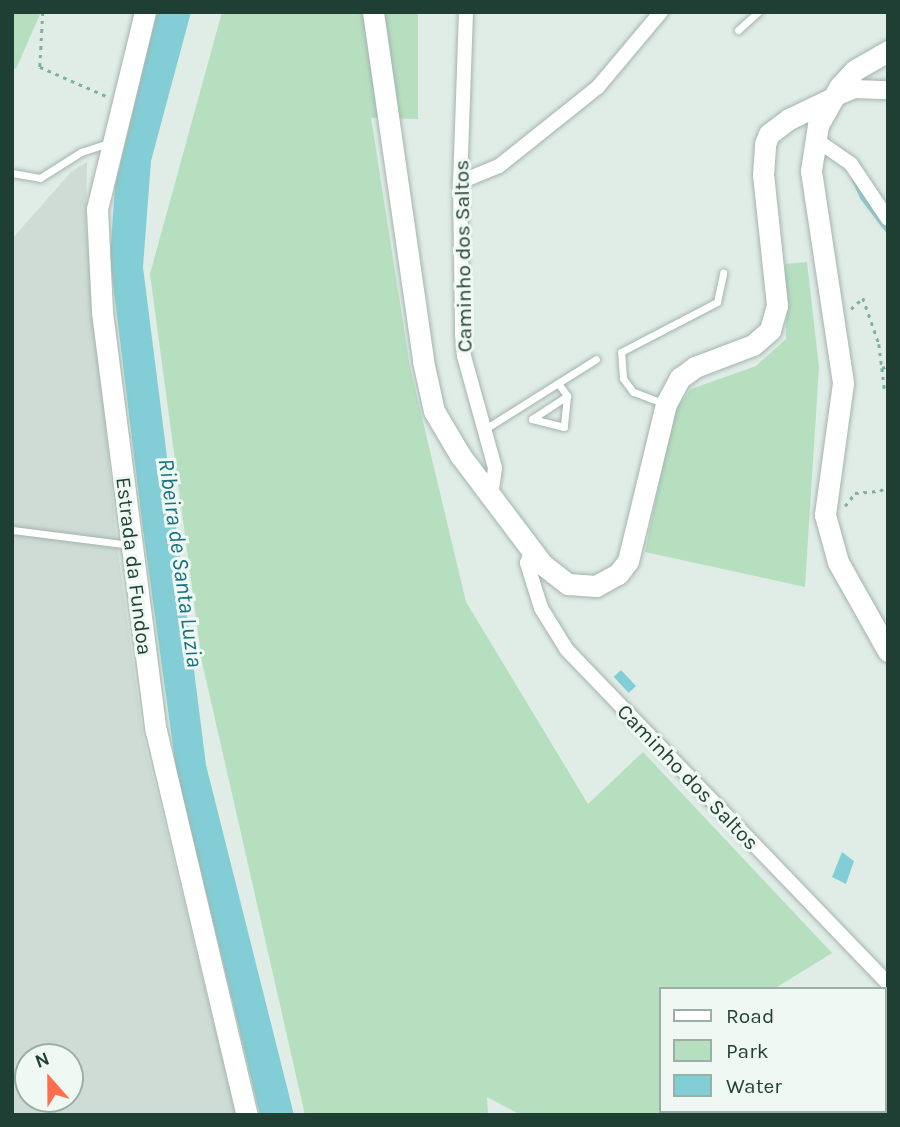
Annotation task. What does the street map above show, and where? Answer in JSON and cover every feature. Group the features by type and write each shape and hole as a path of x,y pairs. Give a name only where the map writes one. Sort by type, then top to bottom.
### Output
{"main road":[{"name":"Estrada da Fundoa","path":"145,12 111,142 97,209 98,254 131,545 158,743 247,1115"},
{"path":"373,12 431,399 439,423 532,550 568,584 596,586 618,574 636,539 666,404 680,378 695,367 743,349 770,330 777,305 763,175 765,144 769,134 789,119 831,99"},
{"path":"888,51 855,70 831,99 815,139 811,171 843,383 825,515 838,562 888,651"}],"street":[{"name":"Caminho dos Saltos","path":"466,12 460,182 464,356 495,468 491,496"},
{"path":"460,182 499,166 598,87 661,12"},
{"path":"831,99 854,89 888,90"},
{"path":"815,139 851,164 880,197 888,219"},
{"name":"Caminho dos Saltos","path":"532,550 527,563 541,608 567,650 888,984"}],"lane":[{"path":"738,30 758,12"},
{"path":"12,173 40,178 81,152 111,142"},
{"path":"666,404 633,392 623,378 621,352 717,302 723,273"},
{"path":"484,430 597,359"},
{"path":"558,383 567,396 564,427 532,419 567,396"},
{"path":"12,530 131,545"}],"path":[{"path":"44,12 40,67 122,103"},
{"path":"867,306 882,368 885,393"},
{"path":"882,368 888,366"},
{"path":"855,493 880,491 888,485"}],"shaded area":[{"path":"87,162 86,225 117,544 143,736 236,1115 12,1115 12,239 71,172"}],"green space":[{"path":"12,12 41,12 16,69 12,67"},
{"path":"222,12 418,12 418,119 371,118 410,367 466,602 588,804 643,752 832,953 777,987 659,987 659,1113 813,1113 521,1115 487,1097 488,1115 305,1115 202,662 150,274"},
{"path":"807,262 819,367 805,587 645,552 674,412 691,389 756,366 786,339 785,264"}],"water":[{"name":"Ribeira de Santa Luzia","path":"157,12 191,12 151,161 143,267 206,765 294,1115 260,1115 176,768 143,529 110,258 115,186"},
{"path":"621,670 636,686 629,693 614,677"},
{"path":"842,852 854,861 846,884 832,877"}],"waterway":[{"path":"854,179 862,197 888,231"}]}
